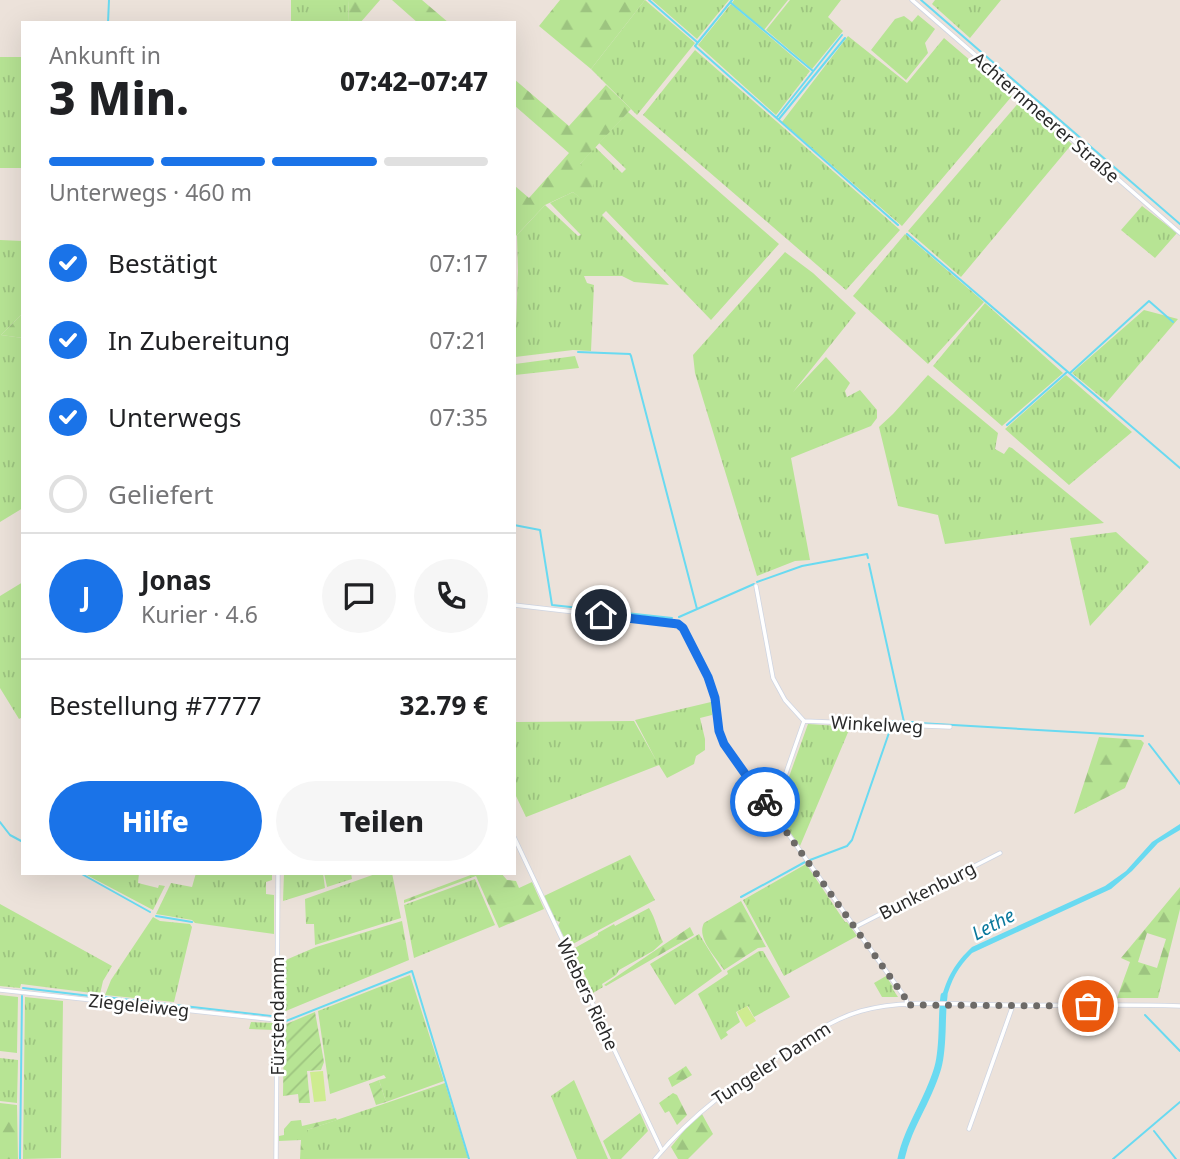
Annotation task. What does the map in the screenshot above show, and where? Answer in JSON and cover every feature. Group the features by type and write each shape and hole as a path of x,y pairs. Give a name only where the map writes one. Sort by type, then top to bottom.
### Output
{"street":[{"name":"Achternmeerer Straße","path":"912,0 1180,233"},
{"path":"757,586 773,678 785,700 804,721 772,813"},
{"path":"516,605 678,624 687,635 708,677 724,744 906,999 907,1005"},
{"name":"Winkelweg","path":"804,721 950,727"},
{"name":"Wiebers Riehe","path":"516,841 662,1151"},
{"name":"Bunkenburg","path":"855,927 1000,853"},
{"name":"Fürstendamm","path":"276,1159 278,875"},
{"name":"Ziegeleiweg","path":"0,990 277,1021"},
{"name":"Tungeler Damm","path":"655,1159 707,1105 818,1030 845,1016 862,1011 938,1004 1180,1006"},
{"path":"969,1129 1013,1005"}],"green space":[{"path":"291,0 348,0 349,21 291,21"},
{"path":"348,0 380,0 362,21 349,21"},
{"path":"392,0 422,0 447,21 416,21"},
{"path":"560,0 645,0 591,69 539,26"},
{"path":"645,0 695,43 637,115 591,69"},
{"path":"652,0 729,0 697,39"},
{"path":"734,0 788,0 764,30 732,3"},
{"path":"790,0 841,0 828,17 843,31 812,69 766,30"},
{"path":"935,0 1001,0 970,38 932,4"},
{"path":"731,4 810,71 776,115 698,45"},
{"path":"918,15 935,29 925,43 928,53 906,80 871,50 895,19 904,16 912,22"},
{"path":"848,36 907,83 944,38 1012,96 902,226 782,122"},
{"path":"695,50 900,230 846,290 643,115"},
{"path":"0,57 21,57 21,168 0,168"},
{"path":"516,81 569,126 606,85 631,109 580,164 592,176 594,191 586,203 573,192 545,205 516,236 516,187 529,198 569,153 516,107"},
{"path":"1021,100 1072,144 961,277 908,231"},
{"path":"628,112 779,244 711,320 606,211 602,215 669,285 634,282 622,276 584,276 587,283 594,285 591,351 573,350 516,357 517,235 545,205 578,236 581,235 550,203 573,192 586,202 580,164 595,147 622,173 626,169 599,143"},
{"path":"1142,206 1177,233 1155,258 1121,230"},
{"path":"905,234 984,302 928,364 853,296"},
{"path":"0,240 21,241 21,315 1,335 21,338 21,509 0,522"},
{"path":"785,252 813,273 856,313 793,392 826,357 850,383 845,391 847,397 860,390 877,410 877,418 871,426 791,458 810,560 795,561 757,576 695,373 693,355"},
{"path":"985,303 1063,373 1002,426 933,366"},
{"path":"1144,310 1178,319 1107,402 1072,373"},
{"path":"21,315 21,338 1,335"},
{"path":"575,356 579,368 516,375 516,364"},
{"path":"928,375 998,433 995,449 1004,454 1009,447 1012,448 1104,523 945,544 938,515 898,506 879,427"},
{"path":"1066,375 1132,432 1069,485 1005,429"},
{"path":"1116,532 1149,562 1090,626 1070,538"},
{"path":"21,583 19,719 0,688 0,596"},
{"path":"711,702 712,715 700,718 705,750 696,756 694,764 667,778 659,765 526,817 516,796 516,722 634,721 657,762 635,720"},
{"path":"808,724 854,727 849,730 800,846 776,813"},
{"path":"1099,737 1141,740 1144,743 1125,788 1074,814"},
{"path":"630,855 655,900 569,946 558,926 560,922 555,920 544,896"},
{"path":"806,864 857,936 784,976 743,900"},
{"path":"87,875 139,875 138,883 158,888 159,885 165,886 153,910"},
{"path":"195,875 272,875 272,880 266,882 266,894 274,895 274,934 195,923 192,920 156,914 171,883 192,887"},
{"path":"284,875 323,875 325,888 283,901"},
{"path":"324,875 351,875 352,879 327,887"},
{"path":"372,875 392,875 401,918 315,945 314,924 306,924 305,899"},
{"path":"471,875 503,875 507,880 516,881 519,888 532,882 544,909 499,928 476,876 404,903 404,900"},
{"path":"475,879 495,925 414,958 404,905"},
{"path":"1180,887 1180,909 1158,998 1117,998 1130,962 1121,958","holes":["1147,933 1166,939 1157,968 1138,962"]},
{"path":"741,901 766,947 758,948 724,970 705,941 702,929 704,923"},
{"path":"0,904 112,966 103,981 100,994 21,984 20,988 0,986"},
{"path":"649,908 663,942 653,951 619,970 602,984 603,987 593,993 573,949 614,924 615,926"},
{"path":"153,917 160,921 190,924 192,927 174,1002 105,995 111,980"},
{"path":"402,921 409,960 281,1013 281,962 316,947"},
{"path":"690,927 694,935 604,985"},
{"path":"699,934 722,971 675,1005 650,964"},
{"path":"759,951 763,951 790,997 754,1017 748,1006 736,1012 740,1022 726,1032 728,1035 721,1040 698,994"},
{"path":"410,975 444,1081 386,1102 379,1080 386,1078 384,1075 330,1094 318,1011"},
{"path":"886,976 898,997 882,997 874,983"},
{"path":"0,995 18,997 17,1053 0,1051"},
{"path":"25,997 63,1001 61,1158 23,1159"},
{"path":"747,1006 756,1021 746,1027 737,1012"},
{"path":"315,1012 324,1062 321,1070 307,1071 310,1103 299,1103 298,1094 283,1096 284,1025"},
{"path":"251,1022 275,1023 275,1030 249,1029"},
{"path":"0,1058 18,1060 17,1103 0,1101"},
{"path":"686,1066 692,1075 672,1087 668,1078"},
{"path":"323,1071 326,1101 314,1102 310,1072"},
{"path":"379,1080 386,1102 376,1105 369,1084"},
{"path":"574,1080 608,1159 577,1159 551,1096"},
{"path":"445,1083 468,1158 307,1159 307,1130"},
{"path":"673,1093 677,1095 687,1115 677,1125 669,1111 665,1113 659,1103"},
{"path":"0,1103 17,1105 18,1159 0,1159"},
{"path":"640,1113 648,1131 621,1159 611,1159 603,1141"},
{"path":"702,1114 713,1134 688,1159 678,1159 671,1147"},
{"path":"336,1118 337,1120 307,1130 307,1159 300,1159 301,1140 279,1141 279,1136 284,1135 284,1129 291,1121 301,1120 302,1126"}],"water":[{"path":"1180,824 1180,830 1158,843 1111,889 972,953 956,974 946,1000 941,1000 952,971 972,947 1105,886 1126,871 1152,842"}],"waterway":[{"path":"108,21 109,0"},
{"path":"649,0 697,42"},
{"path":"732,0 695,46 898,225"},
{"path":"921,0 1180,224"},
{"path":"731,3 813,71"},
{"path":"777,117 842,35"},
{"path":"779,119 845,38"},
{"path":"907,234 1180,468"},
{"path":"1070,373 1149,301 1173,322"},
{"path":"578,352 631,356 697,609"},
{"path":"1007,425 1067,372"},
{"path":"516,525 540,530 552,605 672,618"},
{"path":"757,582 802,566 867,554 868,558"},
{"path":"869,564 904,722 913,722"},
{"path":"679,617 754,584"},
{"path":"919,723 1143,736"},
{"path":"810,860 847,846 852,840 891,727"},
{"path":"1149,744 1180,784"},
{"path":"0,822 10,835 21,841"},
{"path":"741,897 805,862"},
{"path":"84,875 150,912"},
{"path":"156,916 192,922"},
{"path":"281,1023 412,971 469,1159"},
{"path":"23,988 99,997"},
{"path":"20,1159 22,996"},
{"name":"Lethe","path":"901,1159 908,1135 938,1067 944,996"},
{"path":"105,997 271,1016"},
{"path":"1145,1015 1180,1051"},
{"path":"1113,1159 1180,1102"},
{"path":"1154,1131 1176,1159"}],"way so far":[{"path":"765,802 906,999 907,1005 1088,1006"}],"route":[{"path":"601,615 678,624 683,628 708,677 724,744 765,802"}]}
